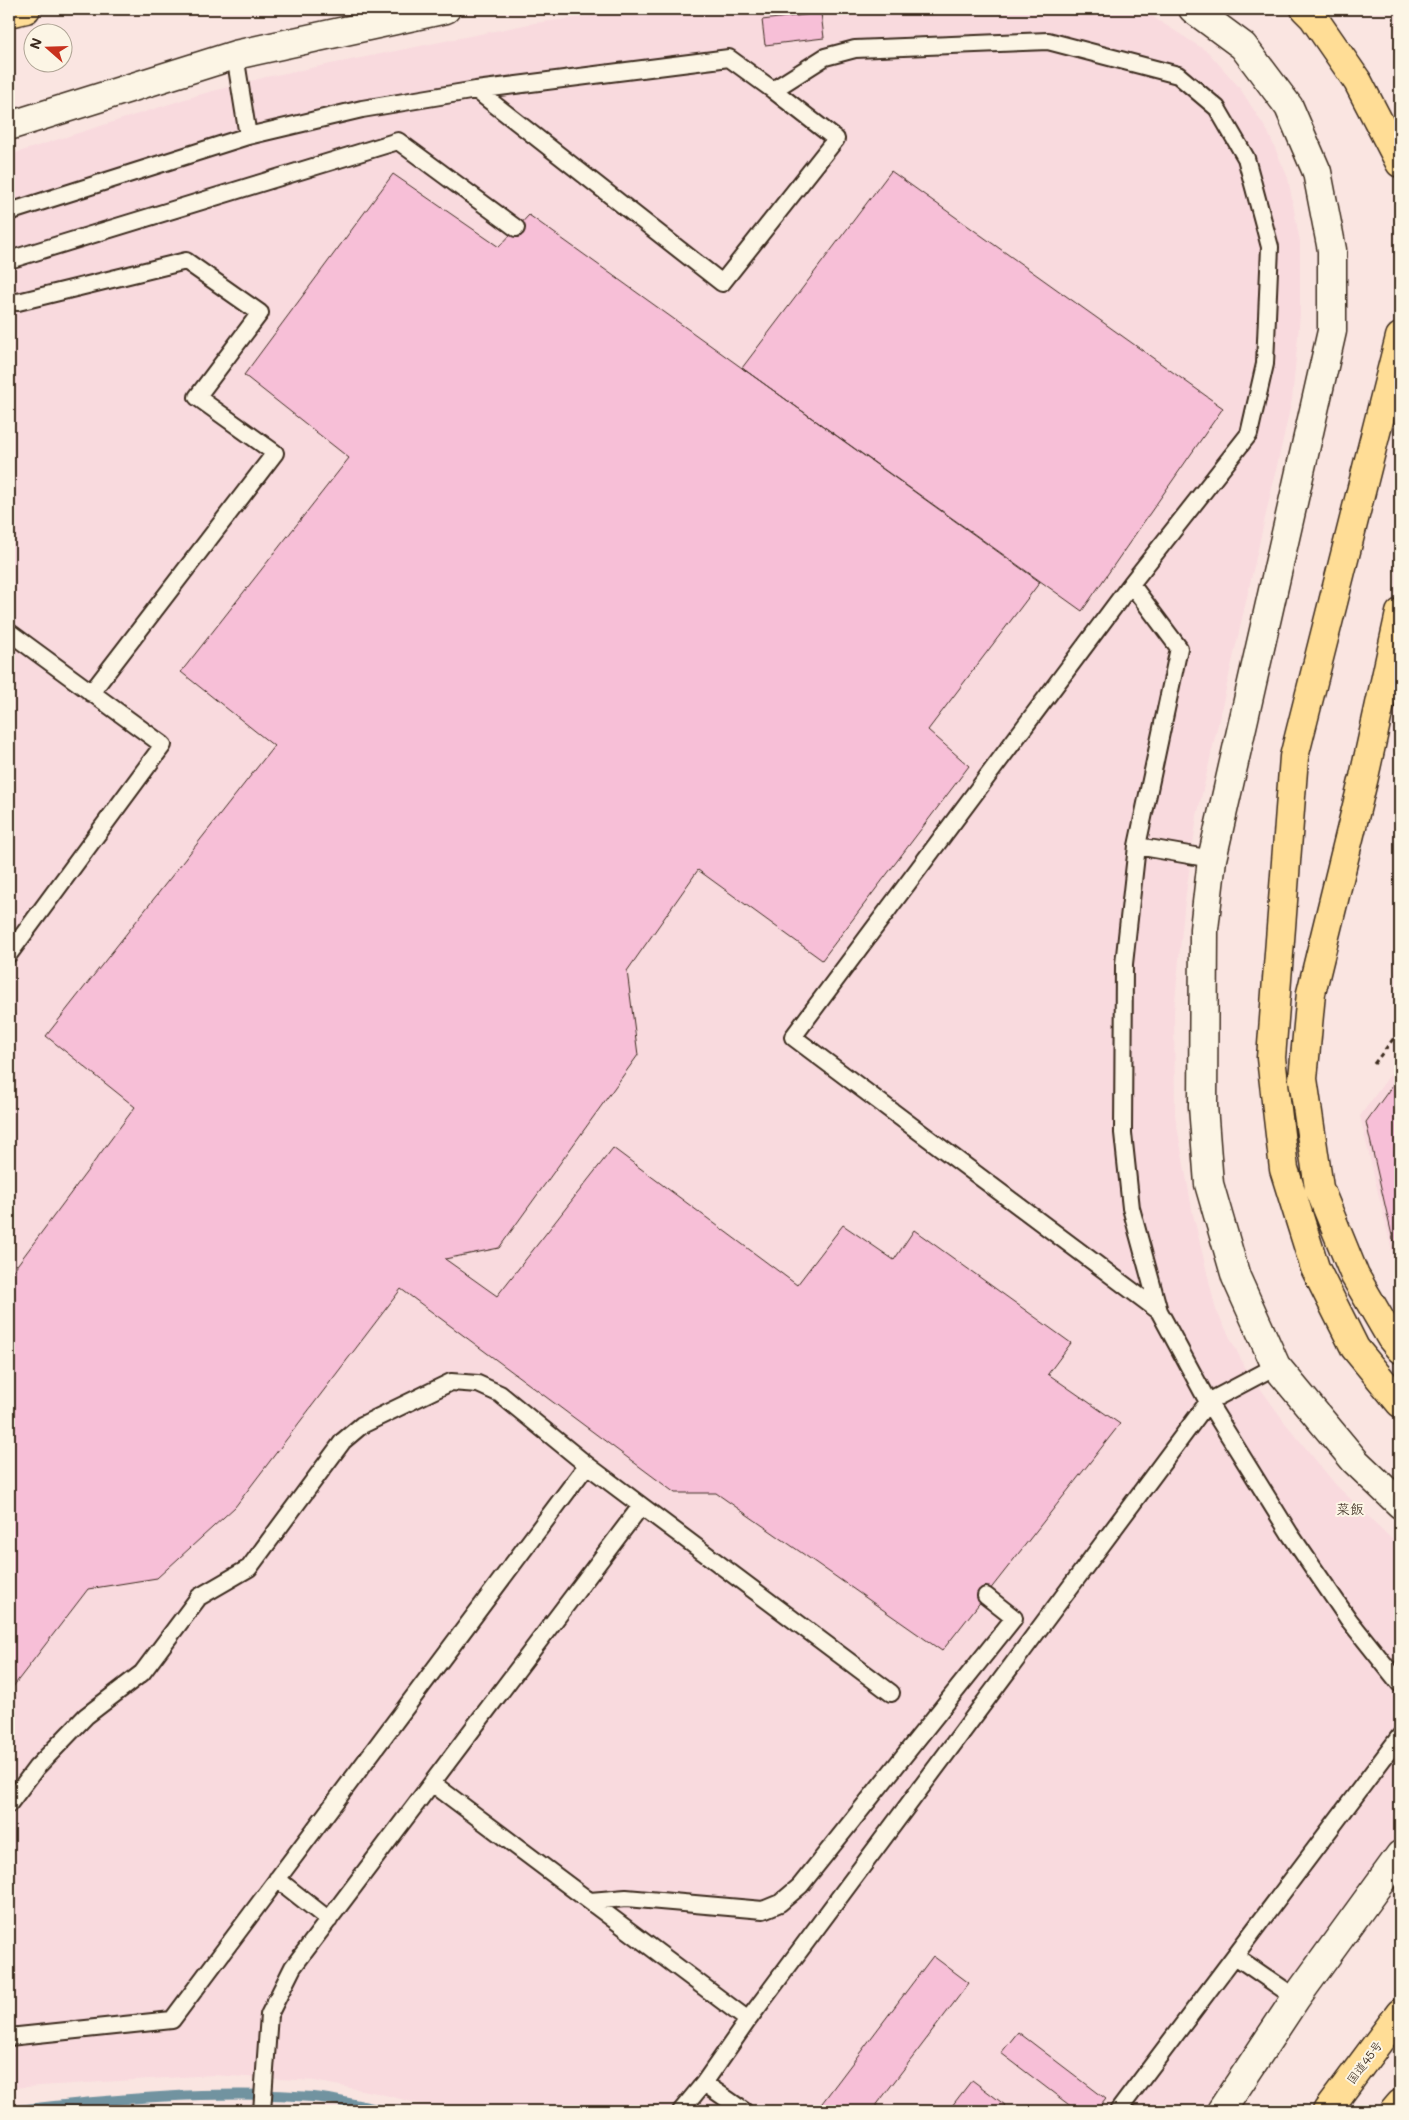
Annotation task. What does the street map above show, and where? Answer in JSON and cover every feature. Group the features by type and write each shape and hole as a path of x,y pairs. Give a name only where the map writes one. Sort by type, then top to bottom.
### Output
{"highway":[{"path":"9,14 26,9"},
{"path":"1305,9 1313,17 1358,82 1400,164"},
{"path":"1400,337 1294,756 1271,1058 1284,1169 1314,1268 1355,1348 1400,1403"},
{"path":"1400,613 1364,777 1310,993 1303,1079 1319,1188 1356,1276 1391,1338 1400,1349"},
{"name":"国道45号","path":"1327,2111 1400,2013"},
{"path":"1394,2111 1400,2104"}],"street":[{"path":"9,126 235,55 446,9"},
{"path":"1193,9 1242,46 1289,107 1317,172 1332,250 1332,331 1212,859 1204,939 1203,1106 1209,1184 1236,1277 1276,1366 1355,1461 1400,1504"},
{"path":"1221,2111 1296,1998 1400,1856"}],"lane":[{"path":"773,90 825,58 855,49 1048,41 1178,75 1217,108 1246,158 1270,247 1265,364 1249,434 1131,584 794,1037 1159,1311"},
{"path":"235,55 248,136"},
{"path":"9,212 248,136 362,109 476,90 728,58 836,139 722,283 476,90"},
{"path":"9,260 398,141 516,228"},
{"path":"9,301 18,302 186,261 260,313 197,397 275,453 91,693"},
{"path":"1131,584 1179,648 1137,846 1124,964 1123,1133 1131,1208 1159,1311 1208,1402 1290,1534 1349,1620 1400,1684"},
{"path":"9,632 163,745 9,954"},
{"path":"1137,846 1212,859"},
{"path":"681,2111 704,2083 748,2020 1208,1402 1276,1366"},
{"path":"9,1804 36,1768 86,1716 142,1673 199,1597 249,1568 343,1441 362,1425 451,1382 478,1384 500,1394 641,1506 891,1692"},
{"path":"9,2037 172,2020 587,1464"},
{"path":"262,2111 269,2015 293,1967 641,1506"},
{"path":"590,1901 626,1898 763,1910 780,1903 800,1886 1014,1618 986,1596"},
{"path":"1118,2111 1400,1736"},
{"path":"432,1784 748,2020"},
{"path":"277,1879 329,1920"},
{"path":"1235,1956 1296,1998"},
{"path":"704,2083 744,2111"}],"path":[{"path":"1374,1064 1400,1030"}],"shaded area":[{"path":"649,9 1135,9 1150,15 1208,52 1239,87 1268,132 1288,178 1300,242 1300,315 1292,400 1197,816 1185,900 1174,1010 1175,1115 1193,1214 1216,1310 1245,1367 1286,1424 1336,1485 1400,1547 1400,1833 1303,1966 1212,2111 448,2111 377,2093 314,2081 213,2075 9,2088 9,155 198,95 266,77 534,23"},
{"path":"1400,1061 1400,1267 1392,1251 1360,1116"}],"building":[{"path":"821,13 824,38 765,45 762,20"},
{"path":"891,171 1223,408 1082,611 742,368"},
{"path":"393,174 499,247 529,215 1040,582 928,730 969,766 822,960 698,870 627,971 638,1055 499,1248 445,1259 497,1296 613,1148 797,1285 843,1225 894,1260 914,1230 1071,1343 1048,1374 1120,1424 942,1651 716,1493 675,1493 401,1289 235,1507 157,1578 88,1589 9,1692 9,1276 135,1107 46,1036 274,746 181,672 349,458 244,375"},
{"path":"1400,1075 1400,1244 1393,1240 1366,1122"},
{"path":"933,1956 969,1983 872,2111 816,2111"},
{"path":"1018,2032 1106,2099 1096,2111 1077,2111 1001,2053"},
{"path":"972,2080 1005,2105 1000,2111 948,2111"}],"waterway":[{"path":"9,2111 122,2099 198,2095 313,2097 388,2111"}],"district":[{"name":"菜飯","path":"1350,1508"}]}
